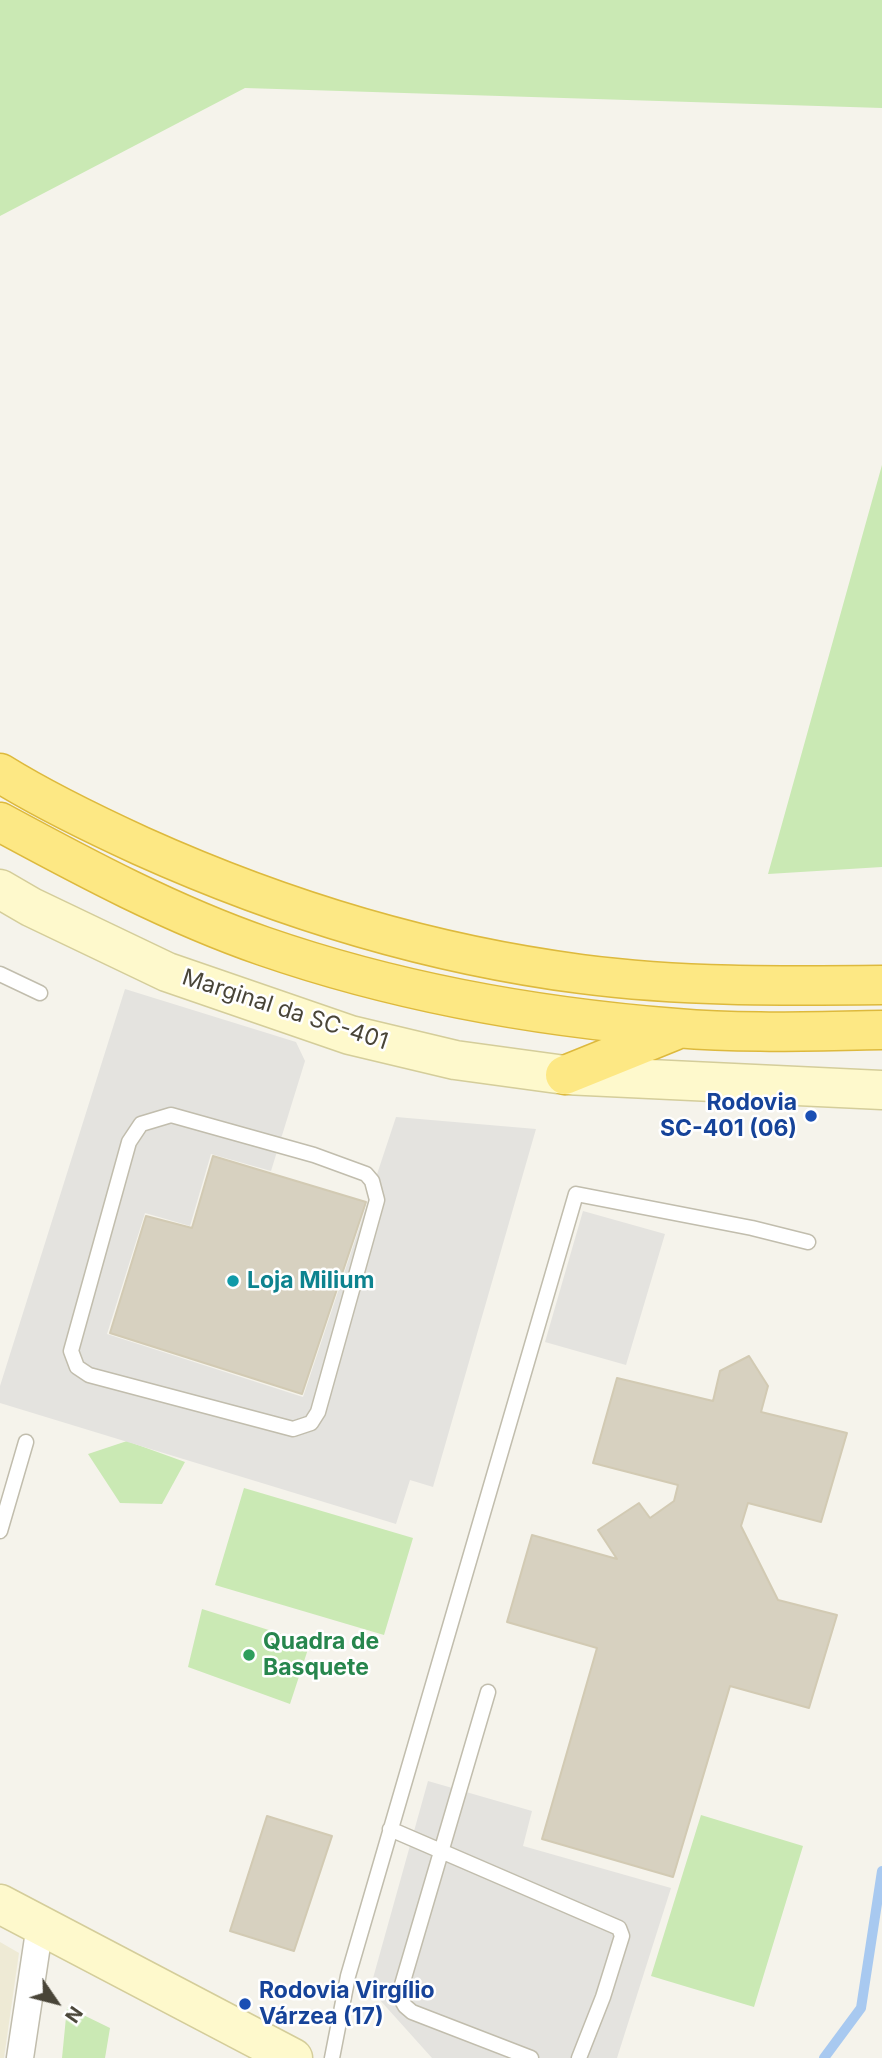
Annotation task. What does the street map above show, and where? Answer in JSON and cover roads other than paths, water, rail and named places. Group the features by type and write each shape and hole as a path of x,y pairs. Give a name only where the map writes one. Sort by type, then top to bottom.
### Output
{"highway":[{"path":"0,773 97,826 179,863 277,902 404,940 489,959 582,974 759,986 882,985"},
{"path":"0,822 166,908 262,945 404,988 490,1006 678,1029 882,1030"},
{"path":"565,1075 678,1029"}],"main road":[{"name":"Marginal da SC-401","path":"0,889 154,967 350,1035 455,1060 565,1075 882,1090"},
{"path":"0,1904 293,2058"}],"street":[{"path":"20,2058 40,1925"}],"lane":[{"path":"0,974 40,993"},
{"path":"171,1115 314,1155 366,1174 372,1181 377,1200 317,1412 311,1423 293,1429 89,1375 78,1367 71,1351 129,1142 141,1124 171,1115"},
{"path":"332,2058 348,1976 576,1194 752,1228 808,1242"},
{"path":"0,1531 26,1442"},
{"path":"488,1692 399,1995 405,2006 412,2011 531,2058"},
{"path":"390,1829 619,1928 622,1936 603,1997 579,2058"}],"waterway":[{"path":"824,2058 861,2008 882,1871"}],"place":[{"name":"Rodovia SC-401 (06)","path":"811,1116"},
{"name":"Loja Milium","path":"233,1281"},
{"name":"Quadra de Basquete","path":"249,1655"},
{"name":"Rodovia Virgílio Várzea (17)","path":"245,2004"}]}
